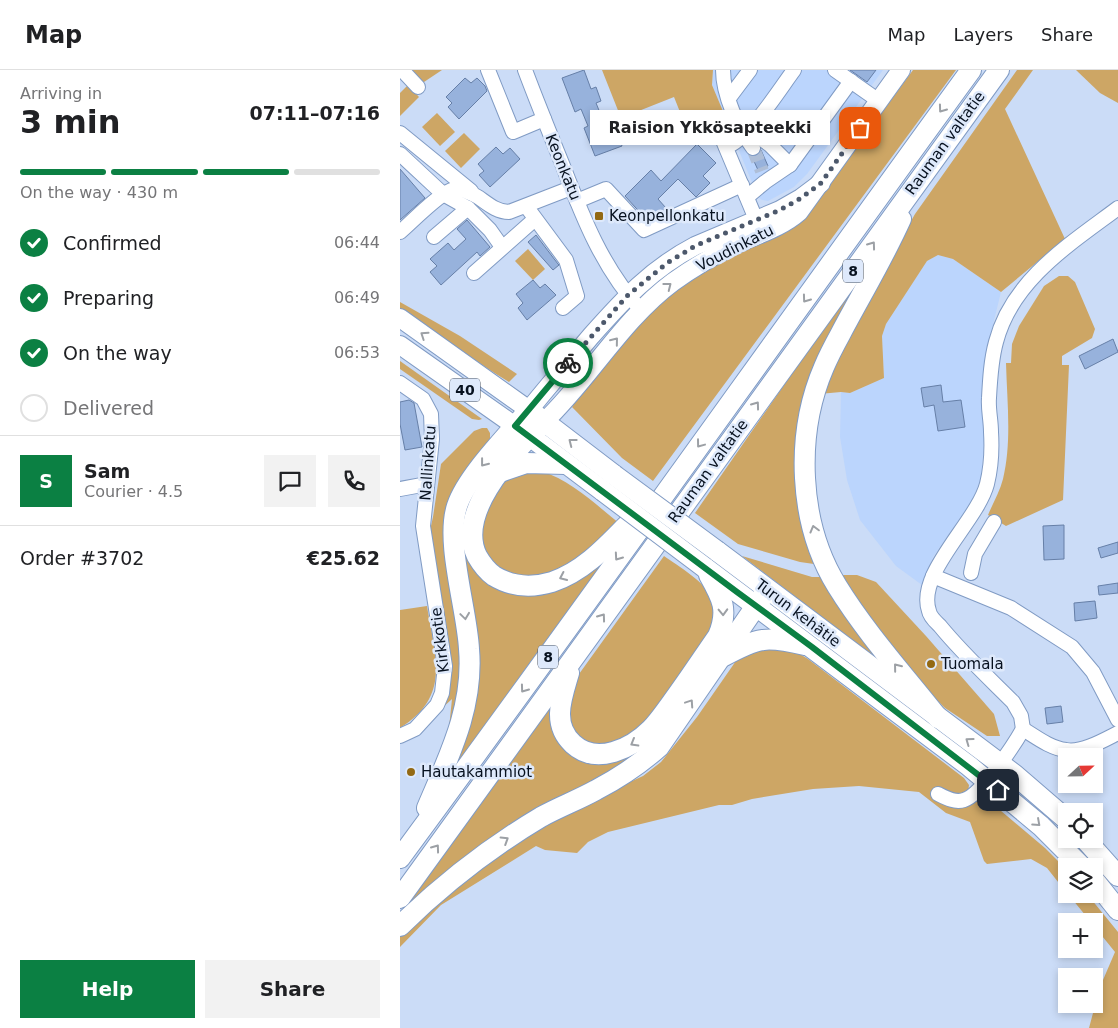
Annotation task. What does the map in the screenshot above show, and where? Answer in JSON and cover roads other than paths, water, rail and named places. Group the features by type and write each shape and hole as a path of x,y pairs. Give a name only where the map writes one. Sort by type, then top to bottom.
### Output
{"highway":[{"name":"Rauman valtatie","path":"400,858 503,719 677,474 971,70"},
{"name":"Rauman valtatie","path":"400,898 999,70"},
{"path":"918,181 886,252 824,366 812,400 806,431 805,461 810,514 824,561 836,585 874,639 938,718"},
{"path":"415,837 453,749 460,728 468,690 470,649 453,541 454,516 460,498 468,485 537,415"},
{"name":"Turun kehätie","path":"537,415 608,483 704,567 761,597 938,718 1000,764 1058,812"},
{"path":"522,431 500,472 481,498 473,529 474,545 480,561 490,573 502,580 523,586 553,581 578,568 601,550 677,474"},
{"name":"Turun kehätie","path":"522,431 566,464 608,483 717,551 812,647 986,780 1041,826 1073,858"},
{"path":"500,472 526,463 566,464"},
{"path":"574,657 559,709 560,720 567,737 579,748 597,754 612,753 641,738 653,727 684,686 718,636 722,627 724,612 721,597 704,567"},
{"path":"400,926 466,867 499,844 543,816 596,790 641,764 662,743 761,597"},
{"path":"719,658 748,644 766,639 782,640 812,647"},
{"path":"1094,848 1118,876"},
{"path":"1103,891 1118,910"}],"main road":[{"name":"Voudinkatu","path":"537,415 559,407 641,310 673,283 759,227 821,183 901,70"},
{"name":"Voudinkatu","path":"537,415 627,296 656,271 682,253 708,240 759,227"},
{"name":"40","path":"400,318 537,415"},
{"name":"40","path":"400,345 522,431"}],"street":[{"path":"402,70 418,87"},
{"path":"488,70 513,132 544,119"},
{"name":"Keonkatu","path":"525,70 574,195 597,247 627,296 641,310"},
{"path":"722,70 734,116 746,133 752,148"},
{"path":"729,98 750,70"},
{"path":"726,147 733,145 746,133 794,70"},
{"path":"835,70 880,100"},
{"path":"400,133 496,210 509,212 526,206 606,189 644,230 744,191 763,176 790,165 851,81"},
{"path":"726,147 734,116"},
{"path":"716,124 759,227"},
{"path":"746,133 770,144 790,165"},
{"path":"400,154 443,194 468,208 490,230 502,247"},
{"path":"400,232 443,194 456,189 474,194"},
{"path":"526,206 566,260 577,296 563,308"},
{"path":"434,237 468,208"},
{"path":"938,794 949,799 964,800 972,795 1000,764 1023,729 1021,716 1013,702 947,635 929,613 927,599 930,582 940,562 977,507 987,484 991,433 989,401 996,340 1019,293 1036,272 1065,247 1118,208"},
{"path":"474,274 535,219"},
{"name":"Nallinkatu","path":"400,383 423,399 431,414 432,439 423,526"},
{"path":"400,489 427,484"},
{"path":"971,573 975,554 994,522"},
{"name":"Kirkkotie","path":"400,736 415,729 431,713 442,693 444,680 443,652 423,526"},
{"path":"933,576 1012,608 1072,647 1093,672 1118,720"},
{"path":"1023,729 1045,743 1066,751 1083,748 1118,733"}],"tunnel":[{"path":"753,148 762,171"}],"place":[{"name":"Raision Ykkösapteekki","path":"860,128"},
{"name":"Keonpellonkatu","path":"599,216"},
{"name":"Tuomala","path":"931,664"},
{"name":"Hautakammiot","path":"411,772"}]}
